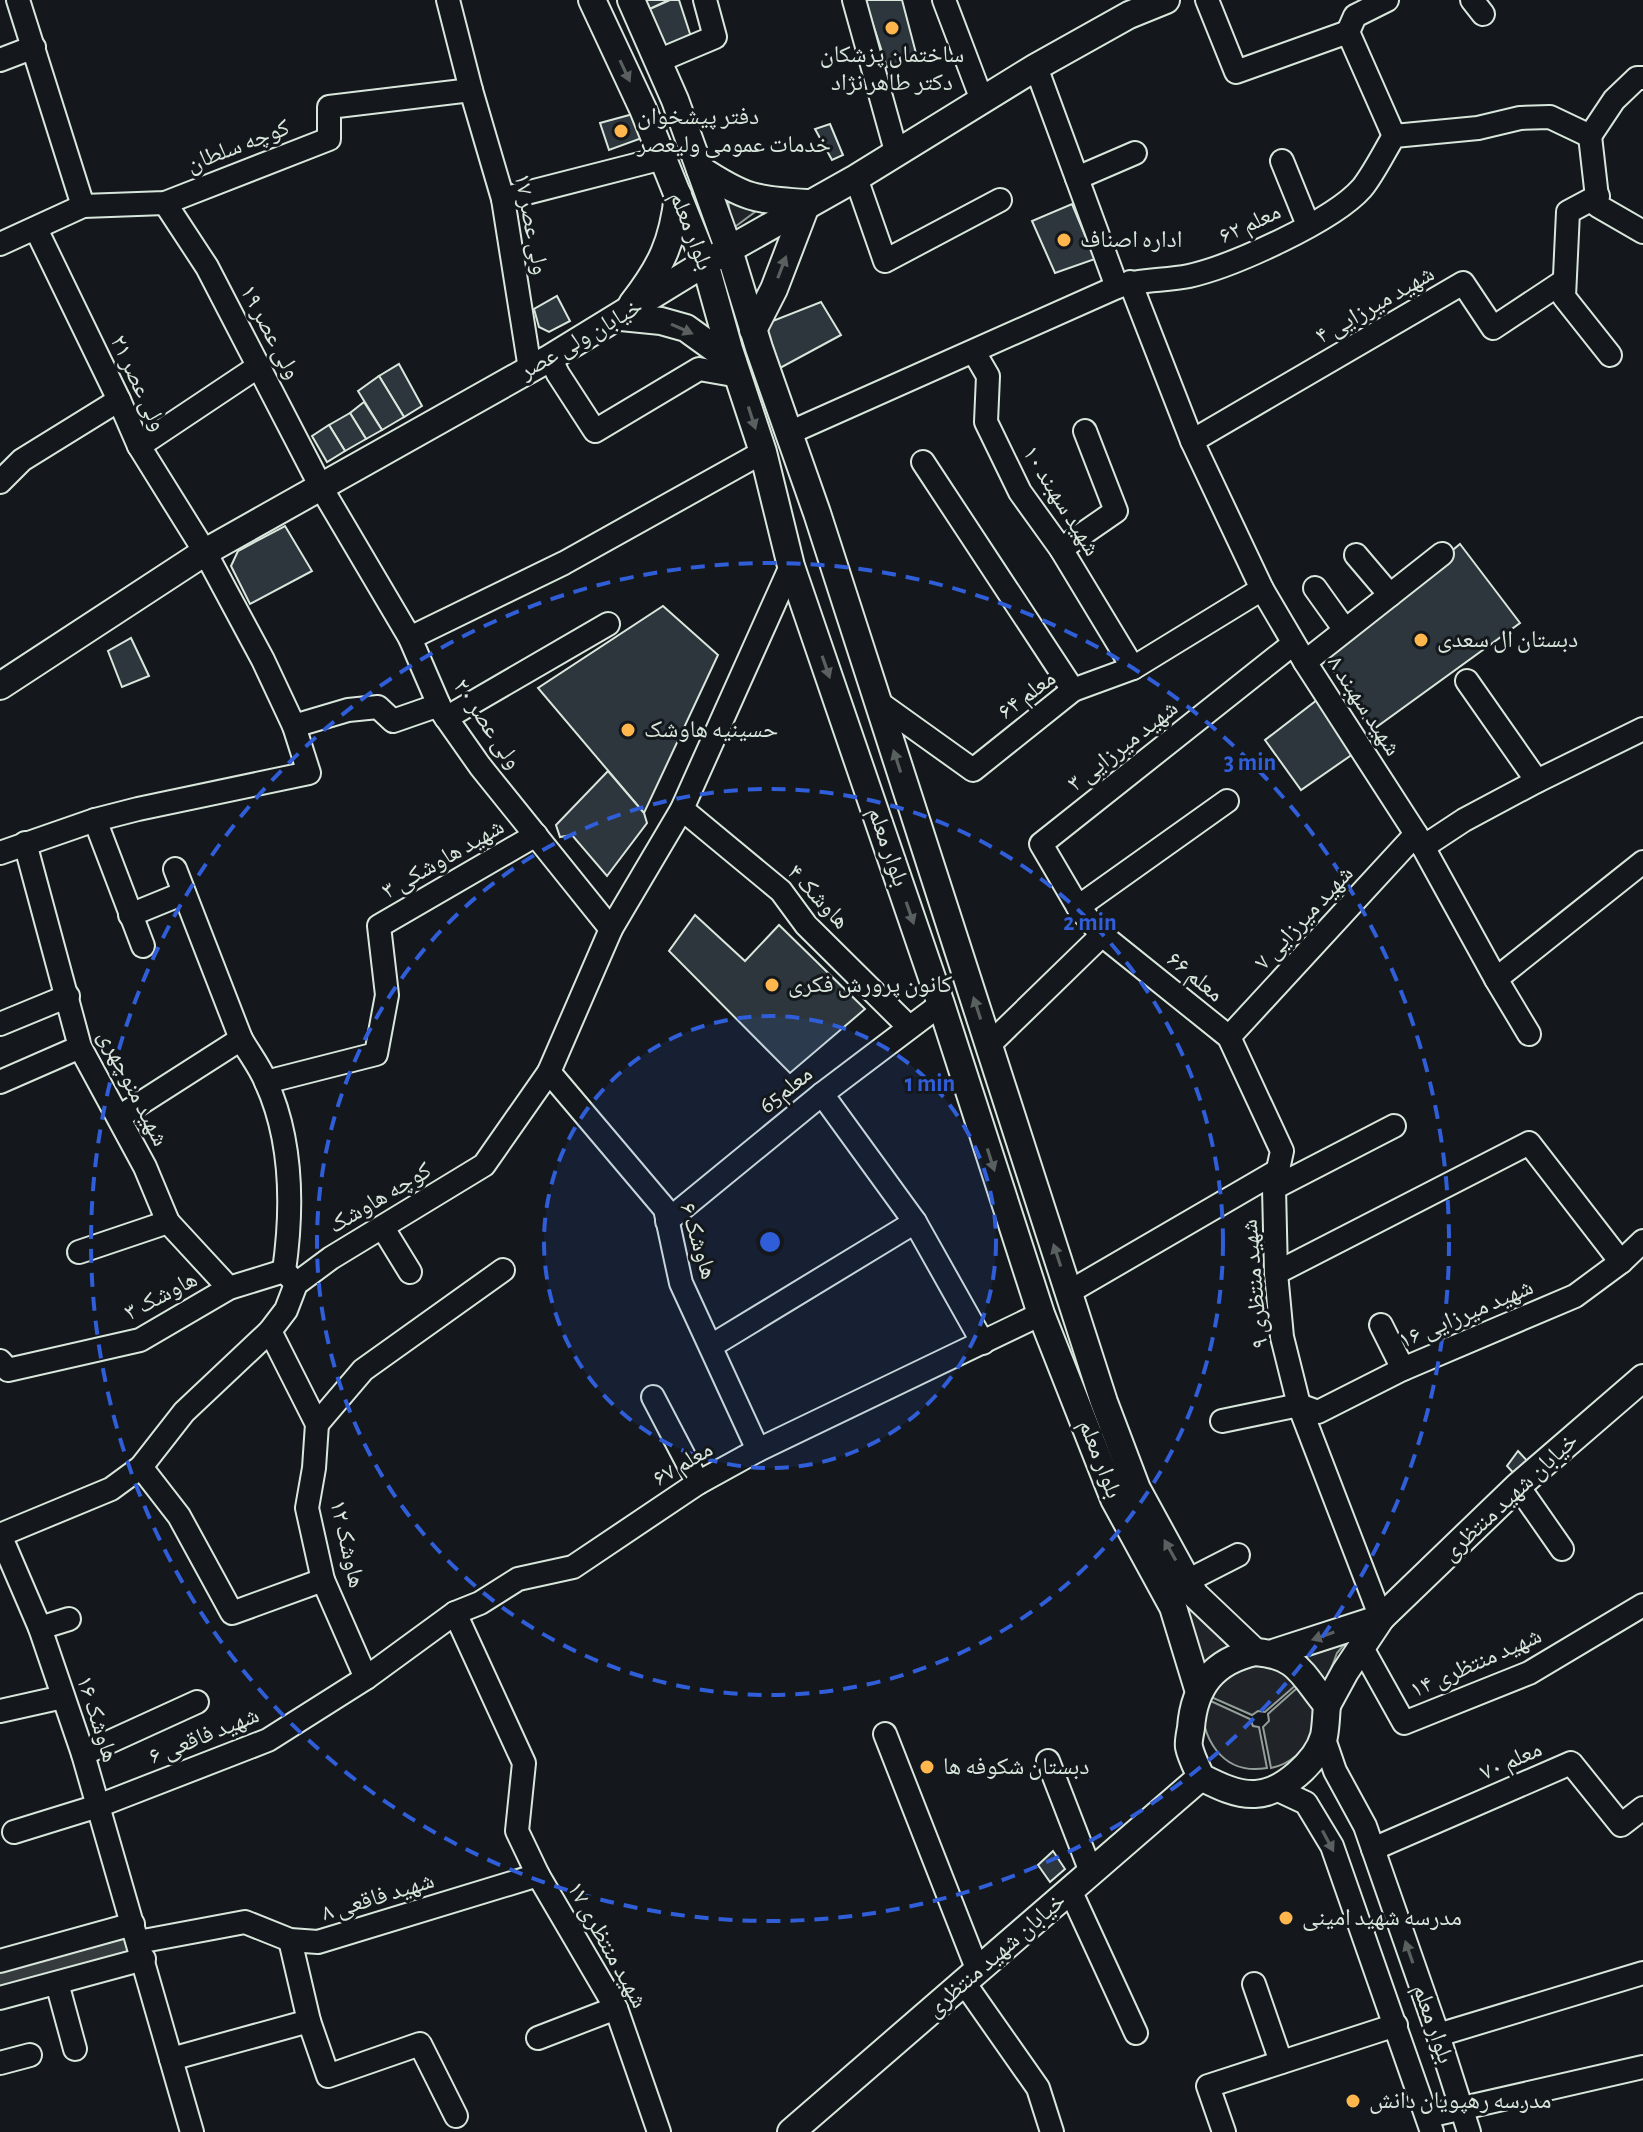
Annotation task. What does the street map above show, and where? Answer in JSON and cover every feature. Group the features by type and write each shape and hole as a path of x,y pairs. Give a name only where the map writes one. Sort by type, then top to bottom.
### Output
{"main road":[{"name":"بلوار معلم","path":"592,0 643,109 705,263 763,452 791,566 941,1004 1041,1314 1114,1499 1173,1607 1198,1689"},
{"name":"بلوار معلم","path":"631,0 675,100 729,250 1104,1402 1137,1489 1195,1595 1264,1652"},
{"name":"خیابان ولی عصر","path":"2,681 205,552 540,364 705,263 856,178 1125,8 1166,0"},
{"path":"643,109 662,114 673,107 675,100"},
{"path":"678,195 668,250 653,276 621,317 661,321 686,328 734,362 739,338 755,334 807,203 763,201 734,192 700,169"},
{"name":"خیابان شهید منتظری","path":"1327,1705 1381,1618 1518,1486 1643,1378"},
{"path":"1264,1652 1291,1661 1305,1673 1327,1705 1324,1739 1304,1768 1276,1789 1255,1794 1228,1790 1201,1777 1189,1748 1191,1718 1198,1689 1220,1665 1236,1656 1264,1652 1381,1618"},
{"name":"خیابان شهید منتظری","path":"791,2132 1201,1777"}],"street":[{"path":"18,0 83,206"},
{"name":"ولی عصر ۱۷","path":"448,0 503,199 540,364"},
{"path":"658,61 715,37 705,0"},
{"path":"854,0 896,151"},
{"path":"944,0 982,100"},
{"path":"1207,0 1236,72 1348,32 1355,16 1387,0"},
{"path":"1348,32 1394,136 1478,128 1520,118 1550,117 1590,136"},
{"path":"0,60 34,47"},
{"name":"شهید سهبند ۸","path":"1036,67 1077,178 1192,441 1262,589 1299,653 1419,841 1529,1034"},
{"path":"1643,78 1637,78 1614,100 1590,136 1598,206 1643,232"},
{"name":"کوچه سلطان","path":"0,244 83,206 165,203 329,139 329,107 471,90"},
{"name":"معلم ۶۲","path":"789,433 1123,284 1188,276 1240,260 1335,211 1362,187 1394,136"},
{"path":"1077,178 1135,153"},
{"path":"503,199 663,158"},
{"path":"1282,161 1308,225"},
{"path":"856,178 885,261 1000,200"},
{"path":"1598,196 1568,212 1564,297 1610,355"},
{"name":"ولی عصر ۱۹","path":"165,203 207,267 322,489"},
{"name":"ولی عصر ۲۱","path":"36,229 139,446 205,552 263,660 294,726 309,773 95,820"},
{"name":"شهید میرزایی ۴","path":"1192,441 1463,283 1493,328 1564,281"},
{"name":"شهید سهبند ۱۰","path":"974,352 988,376 986,422 1020,492 1061,549 1133,668"},
{"path":"540,364 595,431 699,369 734,362"},
{"path":"139,446 259,366"},
{"path":"0,482 22,460 119,400"},
{"path":"1061,549 1116,511 1085,431"},
{"path":"410,638 564,563 763,452"},
{"path":"923,462 1073,690"},
{"name":"ولی عصر ۲۰","path":"322,489 410,638 442,712 480,766 611,929"},
{"path":"1299,653 1345,630 1442,554"},
{"path":"1356,555 1390,595"},
{"name":"کوچه هاوشک","path":"0,1535 111,1489 141,1467 184,1412 270,1331 286,1310 290,1277 383,1228 484,1165 549,1072 611,929 682,809 791,566"},
{"path":"1315,588 1345,630"},
{"name":"معلم ۶۴","path":"878,702 973,770 1073,690 1133,668 1262,589"},
{"path":"294,726 348,710 378,707 393,721 442,712 608,624"},
{"name":"شهید میرزایی ۳","path":"1078,907 1041,844 1299,653"},
{"path":"1467,681 1537,781"},
{"name":"شهید میرزایی ۷","path":"1229,1037 1419,841 1643,729"},
{"path":"1078,907 1227,801"},
{"name":"هاوشک ۴","path":"682,809 781,891 806,925 909,1027"},
{"path":"0,853 95,820 143,946"},
{"name":"شهید هاوشکی ۳","path":"266,1082 376,1054 387,995 379,926 536,835"},
{"name":"شهید منوچهری","path":"25,843 80,1047 145,1167 168,1222 229,1288"},
{"path":"1496,979 1643,862"},
{"path":"175,869 241,1039 266,1082 288,1149 290,1277"},
{"path":"130,915 184,893"},
{"name":"معلم ۶۶","path":"1078,907 1102,935 1229,1037"},
{"path":"989,1045 1102,935"},
{"path":"0,1024 68,996"},
{"name":"معلم65","path":"667,1221 822,1094 941,1004"},
{"name":"شهید منتظری ۹","path":"1229,1037 1282,1151 1276,1179 1276,1273 1282,1337 1299,1405 1381,1618"},
{"path":"119,1117 241,1039"},
{"path":"0,1082 80,1047"},
{"name":"هاوشک ۶","path":"549,1072 665,1209 681,1283 758,1450"},
{"path":"822,1094 915,1222 983,1343"},
{"path":"1069,1292 1276,1179 1394,1126"},
{"path":"1276,1273 1529,1143 1621,1262"},
{"path":"79,1252 168,1222"},
{"path":"711,1346 915,1222"},
{"path":"383,1228 410,1272"},
{"name":"شهید میرزایی ۱۶","path":"1222,1421 1299,1405 1318,1412 1403,1369 1575,1296 1621,1262 1643,1241"},
{"path":"270,1331 317,1424 363,1370 503,1270"},
{"name":"هاوشک ۳","path":"0,1361 8,1370 140,1340 229,1288 290,1277"},
{"name":"معلم ۶۷","path":"366,1678 455,1613 480,1603 518,1579 573,1567 698,1483 758,1450 1041,1314"},
{"path":"1381,1325 1403,1369"},
{"path":"653,1397 698,1483"},
{"name":"هاوشک ۱۲","path":"317,1424 307,1508 323,1580 366,1678"},
{"path":"141,1467 179,1516 232,1613 323,1580"},
{"path":"1518,1486 1562,1549"},
{"name":"هاوشک ۱۶","path":"0,1535 40,1628 83,1754 192,2132"},
{"path":"1187,1581 1238,1555"},
{"name":"شهید منتظری ۱۴","path":"1361,1646 1404,1723 1529,1673 1643,1605"},
{"name":"شهید منتظری ۱۷","path":"455,1613 524,1763 517,1831 538,1875 616,2008 659,2132"},
{"path":"40,1628 69,1619"},
{"name":"شهید فاقعی ۶","path":"14,1832 98,1806 268,1740 366,1678"},
{"path":"0,1711 63,1697"},
{"path":"83,1754 197,1702"},
{"path":"885,1734 972,1978 1038,2088 1069,2132"},
{"name":"بلوار معلم","path":"1324,1739 1335,1771 1365,1826 1469,2132"},
{"path":"1048,1761 1091,1872"},
{"name":"معلم ۷۰","path":"1373,1849 1571,1763 1621,1825 1643,1808"},
{"name":"بلوار معلم","path":"1276,1789 1306,1803 1332,1846 1430,2124"},
{"name":"شهید فاقعی ۸","path":"138,1942 245,1922 290,1940 318,1942 538,1875"},
{"path":"1070,1890 1136,2033"},
{"path":"290,1940 309,2021 328,2076 420,2044 456,2116"},
{"path":"0,1961 138,1942"},
{"path":"0,1998 57,1983 138,1942"},
{"path":"1438,2035 1643,1973"},
{"path":"57,1983 75,2049"},
{"path":"1254,1984 1281,2062"},
{"path":"538,2038 616,2008"},
{"path":"171,2059 309,2021"},
{"path":"1224,2132 1208,2086 1396,2025"},
{"path":"0,2063 30,2055"},
{"path":"1430,2124 1462,2108 1643,2067"},
{"path":"1038,2088 1052,2132"}],"shaded area":[{"path":"728,200 755,212 732,229"},
{"path":"1193,1596 1251,1651 1207,1679 1174,1606"},
{"path":"1369,1615 1337,1653 1319,1701 1292,1659"},
{"path":"1238,1657 1304,1678 1265,1712 1258,1711 1252,1715 1204,1694"},
{"path":"1306,1680 1315,1707 1311,1733 1296,1756 1271,1768 1263,1727 1269,1721 1268,1714"},
{"path":"1202,1697 1250,1719 1253,1726 1259,1727 1267,1768 1237,1766 1216,1750 1205,1726"}],"building":[{"path":"638,0 669,0 643,12"},
{"path":"670,0 679,0 693,43 661,48 643,12"},
{"name":"ساختمان پزشکان دکتر طاهر نژاد","path":"865,0 902,0 917,57 887,67"},
{"name":"دفتر پیشخوان خدمات عمومی ولیعصر","path":"633,114 642,138 609,150 600,123"},
{"path":"830,124 843,155 832,160 815,129"},
{"name":"اداره اصناف","path":"1072,204 1095,259 1055,273 1032,221"},
{"path":"557,296 570,321 549,332 539,327 534,309"},
{"path":"821,302 841,335 780,368 765,324"},
{"path":"399,364 422,406 404,417 379,376"},
{"path":"379,376 404,417 382,430 358,391"},
{"path":"364,402 382,430 366,439 350,413"},
{"path":"350,413 366,439 345,451 329,425"},
{"path":"329,425 345,451 327,462 312,436"},
{"path":"285,526 312,571 250,604 231,566 238,551"},
{"name":"دبستان ال سعدی","path":"1460,544 1520,623 1371,731 1325,657"},
{"name":"حسینیه هاوشک","path":"663,606 718,655 644,813 538,688"},
{"path":"131,638 149,676 122,687 108,651"},
{"path":"1317,700 1353,754 1301,790 1265,740"},
{"path":"608,771 644,813 647,823 607,876 572,835 560,837 556,825"},
{"name":"کانون پرورش فکری","path":"695,915 745,961 779,925 865,1009 790,1073 669,951"},
{"path":"1518,1451 1531,1465 1518,1478 1507,1466"},
{"path":"1053,1851 1065,1869 1050,1882 1038,1865"}],"waterway":[{"path":"0,1979 121,1944"}],"place":[{"name":"ساختمان پزشکان دکتر طاهر نژاد","path":"892,28"},
{"name":"دفتر پیشخوان خدمات عمومی ولیعصر","path":"621,131"},
{"name":"اداره اصناف","path":"1064,240"},
{"name":"دبستان ال سعدی","path":"1421,640"},
{"name":"حسینیه هاوشک","path":"628,730"},
{"name":"کانون پرورش فکری","path":"772,985"},
{"name":"دبستان شکوفه ها","path":"927,1767"},
{"name":"مدرسه شهید امینی","path":"1286,1918"},
{"name":"مدرسه رهپویان دانش","path":"1353,2101"}]}
